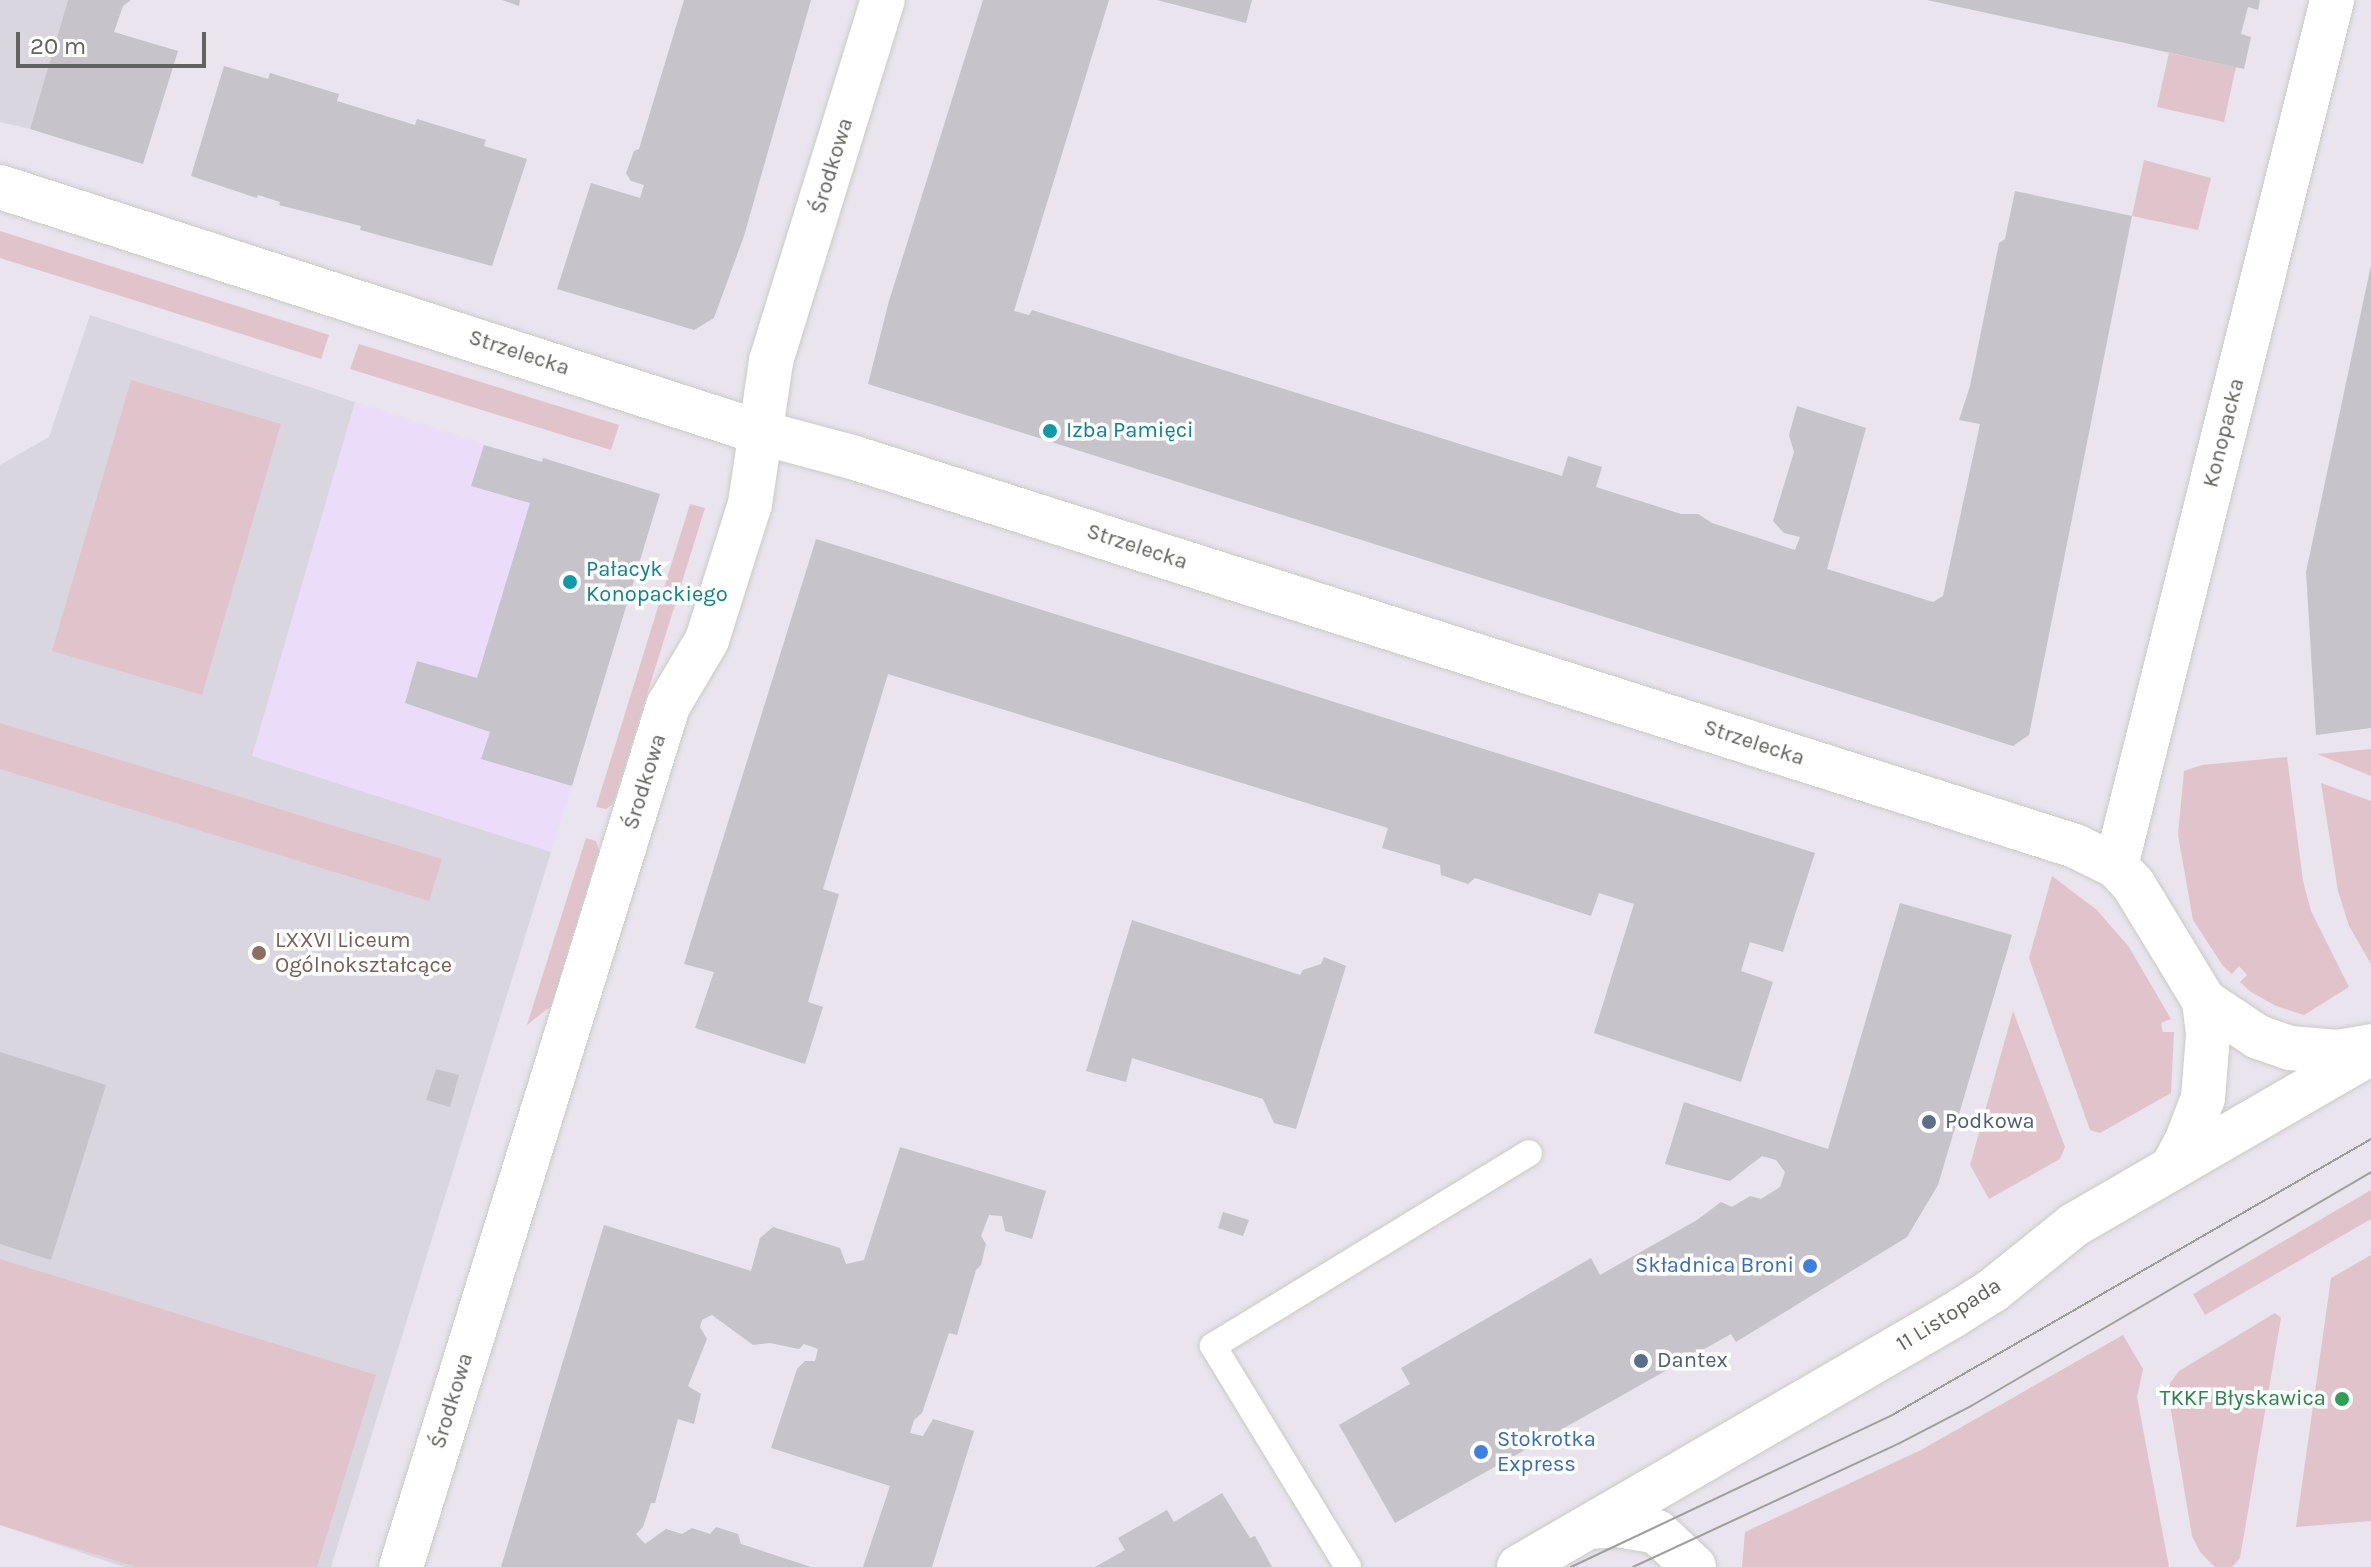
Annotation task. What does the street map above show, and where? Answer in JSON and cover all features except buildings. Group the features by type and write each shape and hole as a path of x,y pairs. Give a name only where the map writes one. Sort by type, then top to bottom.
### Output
{"street":[{"name":"Środkowa","path":"401,1567 668,706 707,640 750,504 771,361 883,0"},
{"name":"Konopacka","path":"2116,866 2332,0"},
{"name":"Strzelecka","path":"0,187 762,433 855,458 2075,846 2116,866 2146,900 2204,1001 2208,1035 2203,1098 2172,1168"},
{"name":"Strzelecka","path":"2204,1001 2258,1037 2290,1048 2338,1052 2371,1046"},
{"name":"11 Listopada","path":"1519,1567 1954,1315 1992,1291 2074,1225 2371,1053"},
{"path":"1589,1527 1618,1525 1657,1532 1694,1567"}],"lane":[{"path":"1348,1567 1213,1346 1529,1153"}],"shaded area":[{"path":"0,0 68,0 30,129 0,122"},
{"path":"2169,53 2236,67 2224,122 2157,107"},
{"path":"2144,160 2211,178 2198,230 2132,216"},
{"path":"0,231 329,335 321,359 0,258"},
{"name":"LXXVI Liceum Ogólnokształcące","path":"90,315 355,402 252,756 551,852 331,1567 124,1567 0,1525 0,465 49,437"},
{"path":"359,344 619,425 611,450 350,369"},
{"path":"131,380 281,424 202,695 52,651"},
{"path":"355,402 484,445 541,462 543,458 660,494 551,852 252,756"},
{"path":"690,504 705,508 613,804 606,809 596,807"},
{"path":"0,723 442,859 429,901 0,769"},
{"path":"2371,749 2371,776 2317,754"},
{"path":"2287,757 2303,881 2311,911 2349,987 2304,1015 2276,1006 2251,992 2240,982 2247,975 2239,966 2232,974 2223,966 2193,920 2178,835 2184,771 2202,765"},
{"path":"2321,783 2371,801 2371,964 2349,926 2338,891"},
{"path":"586,838 596,841 599,850 551,1006 527,1025"},
{"path":"2052,876 2097,910 2129,947 2171,1019 2161,1023 2163,1032 2174,1032 2171,1093 2100,1133 2090,1130 2029,958"},
{"path":"2013,1011 2065,1147 2060,1159 1989,1199 1970,1165"},
{"path":"2371,1190 2371,1219 2205,1315 2193,1294"},
{"name":"TKKF Błyskawica","path":"2371,1255 2371,1521 2296,1527 2331,1278"},
{"path":"0,1259 376,1375 317,1567 136,1567 0,1525"},
{"path":"2275,1313 2281,1318 2240,1558 2232,1567 2215,1567 2200,1552 2192,1536 2167,1387 2179,1371"},
{"path":"2123,1335 2143,1369 2137,1397 2169,1567 1742,1567 1745,1532 1921,1450"}],"tram line":[{"path":"1571,1567 1894,1414 2371,1139"},
{"path":"1633,1567 1900,1443 1971,1406 2371,1172"}],"place":[{"name":"Izba Pamięci","path":"1050,431"},
{"name":"Pałacyk Konopackiego","path":"570,582"},
{"name":"LXXVI Liceum Ogólnokształcące","path":"259,953"},
{"name":"Podkowa","path":"1929,1122"},
{"name":"Składnica Broni","path":"1810,1266"},
{"name":"Dantex","path":"1641,1361"},
{"name":"TKKF Błyskawica","path":"2342,1399"},
{"name":"Stokrotka Express","path":"1481,1452"}]}
